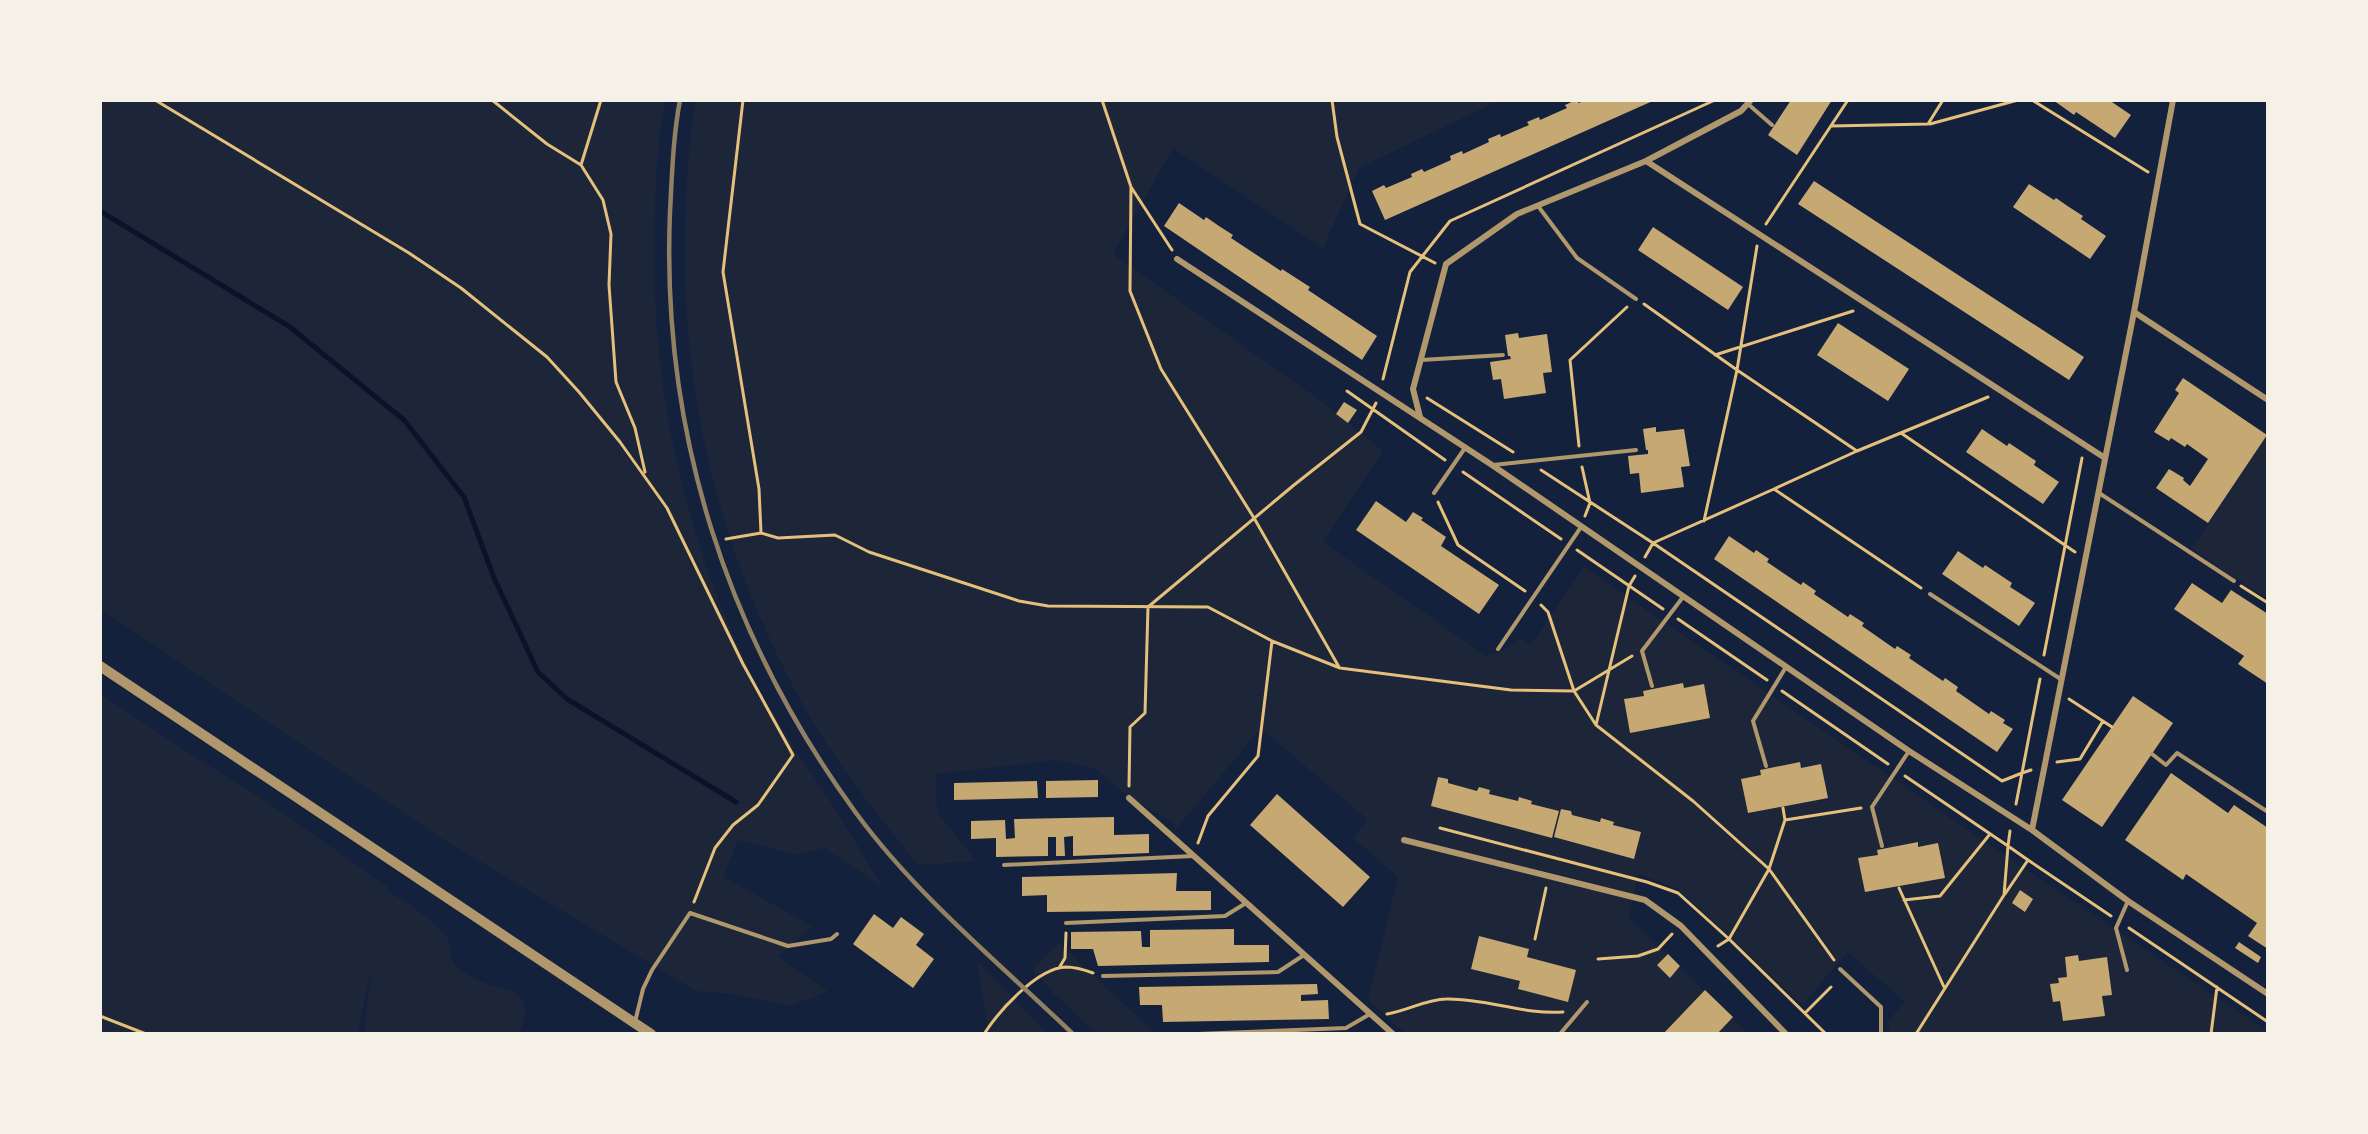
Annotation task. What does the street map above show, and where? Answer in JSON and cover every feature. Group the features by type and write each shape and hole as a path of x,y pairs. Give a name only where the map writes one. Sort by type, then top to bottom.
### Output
{"street":[{"path":"2032,831 2134,312 2173,100"},
{"path":"1420,417 1413,389 1446,264 1517,214 1646,161 1742,111 1749,102"},
{"path":"1646,161 2105,458"},
{"path":"1178,259 1492,465 1909,751 2032,831 2128,901 2268,994"},
{"path":"2134,312 2268,400"},
{"path":"100,666 651,1034"},
{"path":"1128,798 1393,1034"},
{"path":"1404,840 1644,900 1680,926 1786,1034"}],"lane":[{"path":"1749,102 1772,125"},
{"path":"1538,206 1577,258 1636,299"},
{"path":"1420,360 1503,355"},
{"path":"1434,493 1465,447"},
{"path":"1492,465 1636,450"},
{"path":"2099,492 2234,581"},
{"path":"1498,649 1582,526"},
{"path":"1930,594 2062,680"},
{"path":"1652,686 1642,651 1684,596"},
{"path":"1766,766 1754,721 1786,666"},
{"path":"1882,846 1872,807 1909,751"},
{"path":"2152,754 2166,765 2177,753 2268,812"},
{"path":"1004,865 1194,856"},
{"path":"2127,970 2116,928 2128,901"},
{"path":"1066,923 1225,916 1246,903"},
{"path":"635,1022 643,989 652,969 690,913 788,946 831,939 837,934"},
{"path":"1103,976 1278,972 1304,955"},
{"path":"1840,969 1881,1007 1881,1034"},
{"path":"1560,1034 1587,1002"},
{"path":"1198,1034 1346,1028 1370,1013"}],"path":[{"path":"155,100 409,253 461,288 547,357 579,392 645,475 667,508 743,664 793,755 758,805 734,825 715,848 690,913"},
{"path":"492,100 548,144 581,165 603,200 611,234 609,285 616,382 635,428 645,475"},
{"path":"581,165 601,100"},
{"path":"742,100 723,272 759,489 761,533"},
{"path":"1102,100 1131,187 1178,259"},
{"path":"1332,100 1337,137 1360,224 1444,268"},
{"path":"1704,520 1737,370 1759,234 1848,100"},
{"path":"1928,124 1943,100"},
{"path":"1831,126 1928,124 2018,100"},
{"path":"2032,100 2159,178"},
{"path":"1131,187 1130,291 1161,369 1254,518 1340,668"},
{"path":"1582,526 1590,503 1580,456 1570,360 1636,299 1857,451"},
{"path":"1715,355 1869,306"},
{"path":"1413,389 1653,543 2002,781 2022,773 2084,445"},
{"path":"1128,798 1130,727 1145,713 1148,607 1361,432 1380,392"},
{"path":"1840,969 1769,869 1694,801 1596,725 1629,586 1653,543 1857,451 2002,392"},
{"path":"1900,433 2086,560"},
{"path":"1774,489 1930,594"},
{"path":"726,539 761,533 777,538 835,536 869,552 1019,601 1048,606 1208,607 1272,641 1340,668 1511,690 1574,692 1642,651"},
{"path":"2234,581 2268,603"},
{"path":"1194,856 1208,816 1258,756 1272,641"},
{"path":"2060,693 2112,727"},
{"path":"1785,820 1872,807"},
{"path":"1707,952 1729,939 1769,869 1785,820 1783,808"},
{"path":"1440,828 1647,882 1678,893 1729,939 1826,1034"},
{"path":"1904,900 1941,896 1990,834 2008,846 2004,895 1916,1034"},
{"path":"2028,860 2268,1022"},
{"path":"1535,939 1549,875"},
{"path":"1899,888 1944,987"},
{"path":"1059,968 1065,958 1066,923"},
{"path":"1598,959 1638,956 1659,949 1680,926"},
{"path":"984,1034 1017,995 1044,974 1059,968 1077,969 1103,976"},
{"path":"1805,1013 1831,987"},
{"path":"2211,1034 2217,987"},
{"path":"1370,1013 1384,1015 1406,1011 1430,1001 1445,999 1488,1002 1522,1010 1552,1012 1580,1010"},
{"path":"100,1016 146,1034"}],"shaded area":[{"path":"100,101 665,101 658,155 655,209 654,274 658,339 666,404 678,468 695,531 716,592 741,653 771,711 883,887 824,848 796,855 738,840 723,877 812,926 778,957 828,991 791,1006 732,994 696,991 441,838 101,610"},
{"path":"696,101 1498,101 1359,168 1323,248 1173,148 1113,254 1317,398 1383,451 1323,542 1486,656 1505,650 1519,638 1531,645 1584,567 2267,1033 1889,1033 1888,1021 1905,1002 1848,952 1802,1005 1678,889 1639,874 1628,917 1748,1033 1405,1033 1368,1000 1398,877 1353,838 1371,814 1367,819 1261,728 1178,827 1122,791 1096,769 1056,760 936,774 937,812 976,861 918,865 838,761 797,694 744,578 724,519 708,459 696,398 689,336 685,273 686,209 689,155"},
{"path":"2267,435 2267,599 2192,549"},
{"path":"100,694 267,802 388,887 387,892 419,911 446,936 451,958 459,969 469,976 511,990 518,995 525,1009 519,1033 364,1033 372,965 358,1033 101,1033"},
{"path":"1058,943 1155,1033 1096,1033 1053,993 1033,970"},
{"path":"977,961 1047,1033 989,1033"}],"building":[{"path":"1576,100 1579,103 1585,100 1655,100 1385,220 1372,191 1384,185 1386,188 1412,177 1411,174 1422,169 1424,172 1451,160 1450,156 1462,151 1463,154 1489,142 1488,139 1500,134 1501,137 1529,125 1527,122 1539,117 1540,120 1567,108 1565,105"},
{"path":"1791,100 1832,100 1797,155 1768,135"},
{"path":"2053,100 2109,100 2131,115 2115,138 2076,112 2074,115"},
{"path":"1814,181 2084,357 2069,380 1798,204"},
{"path":"2029,184 2083,216 2081,219 2106,236 2090,259 2013,207"},
{"path":"1179,203 1204,220 1206,217 1233,235 1231,238 1310,287 1308,290 1377,336 1362,360 1164,226"},
{"path":"1653,227 1743,287 1728,310 1638,250"},
{"path":"1838,323 1909,369 1888,401 1817,355"},
{"path":"1518,333 1519,338 1547,334 1552,372 1543,373 1546,393 1504,399 1501,379 1493,380 1490,362 1511,359 1508,356 1505,335"},
{"path":"2183,378 2267,435 2208,523 2156,488 2169,469 2184,478 2183,480 2190,486 2208,459 2187,444 2185,447 2171,438 2169,441 2154,432 2179,393 2175,390"},
{"path":"1344,402 1357,410 1348,423 1336,414"},
{"path":"1656,427 1656,432 1684,429 1690,466 1681,467 1684,487 1641,493 1639,473 1630,474 1628,456 1648,454 1643,429"},
{"path":"1982,429 2007,446 2009,443 2036,461 2034,465 2059,482 2043,504 1966,452"},
{"path":"1376,501 1406,522 1413,512 1423,518 1421,520 1446,537 1441,546 1499,585 1479,614 1356,530"},
{"path":"1729,536 1754,553 1756,550 1769,559 1767,562 1801,585 1803,582 1816,591 1814,594 1848,617 1850,614 1864,623 1862,626 1895,649 1897,646 1911,655 1909,658 1943,681 1945,678 1958,687 1956,691 1989,714 1991,711 2005,720 2003,723 2013,729 1997,752 1714,559"},
{"path":"1958,551 1983,568 1985,565 2012,583 2010,587 2035,603 2019,626 1942,574"},
{"path":"2192,583 2222,603 2231,590 2268,614 2268,684 2238,664 2244,656 2174,609"},
{"path":"1683,683 1684,688 1704,684 1710,718 1630,733 1624,699 1644,696 1643,691"},
{"path":"2133,696 2173,723 2102,827 2062,800"},
{"path":"1800,762 1801,768 1821,764 1828,798 1748,813 1741,779 1761,775 1760,770"},
{"path":"2171,773 2228,813 2234,805 2268,828 2268,949 2248,936 2257,923 2186,874 2183,880 2125,840"},
{"path":"1438,777 1448,779 1448,783 1477,791 1479,787 1490,790 1489,794 1518,801 1519,797 1532,801 1531,804 1559,811 1552,838 1431,806"},
{"path":"1098,780 1098,797 1046,798 1046,781"},
{"path":"1037,781 1038,798 954,800 954,783"},
{"path":"1277,794 1370,877 1343,907 1250,825"},
{"path":"1561,809 1571,811 1572,815 1600,822 1601,818 1614,822 1613,825 1641,832 1634,859 1554,837"},
{"path":"1114,817 1114,835 1149,834 1149,853 1073,856 1073,836 1064,837 1065,856 1056,856 1056,837 1048,837 1048,856 996,857 996,838 971,839 971,821 1005,820 1006,839 1015,838 1014,819"},
{"path":"1918,842 1918,847 1938,843 1945,878 1865,892 1858,858 1878,855 1877,850"},
{"path":"1177,873 1176,891 1211,891 1211,910 1047,912 1047,895 1022,896 1022,877"},
{"path":"2020,890 2033,899 2025,912 2012,903"},
{"path":"874,914 893,928 901,917 924,934 916,945 934,959 913,988 853,944"},
{"path":"1234,929 1234,945 1269,945 1269,962 1098,966 1093,949 1071,949 1071,932 1141,931 1142,947 1150,947 1150,930"},
{"path":"1479,936 1529,949 1527,957 1576,970 1568,1002 1518,989 1520,981 1471,969"},
{"path":"2239,942 2261,957 2258,963 2235,948"},
{"path":"1668,954 1680,966 1670,978 1657,965"},
{"path":"2078,955 2079,961 2107,957 2112,995 2102,996 2105,1016 2063,1021 2060,1001 2053,1002 2050,984 2059,983 2058,978 2067,977 2065,957"},
{"path":"1317,984 1318,994 1301,995 1301,1001 1328,1000 1329,1019 1163,1022 1162,1005 1140,1005 1139,987"},
{"path":"1705,990 1733,1017 1717,1034 1663,1034"}],"waterway":[{"path":"100,211 290,327 404,420 464,497 494,578 538,672 567,699 736,802"}],"railway":[{"path":"680,100 674,142 670,212 670,294 677,374 691,452 711,529 738,603 771,675 811,745 856,813 905,873 932,901 1073,1034"}]}
